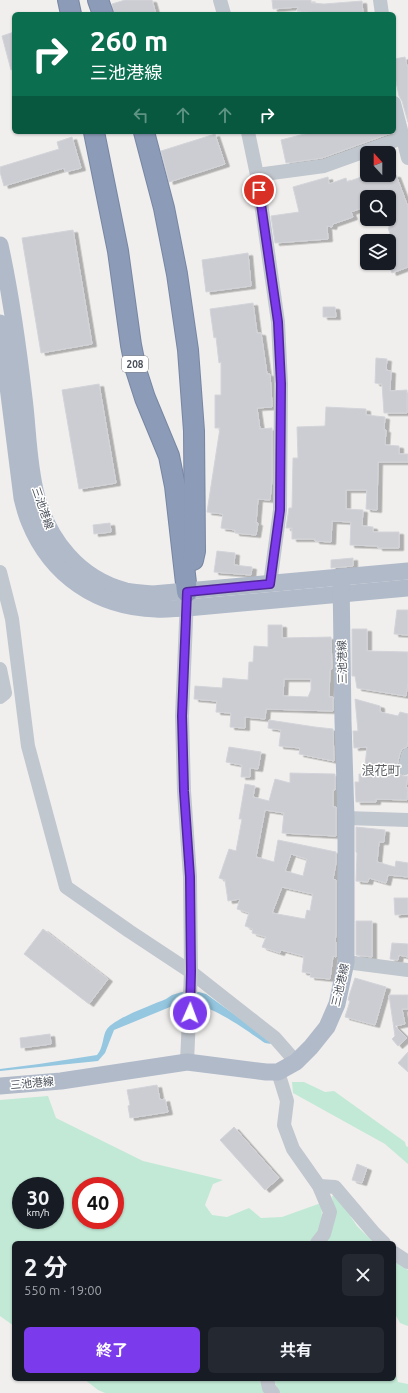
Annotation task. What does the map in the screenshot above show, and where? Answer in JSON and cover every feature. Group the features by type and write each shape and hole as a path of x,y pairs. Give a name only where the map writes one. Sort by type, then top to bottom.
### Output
{"highway":[{"path":"68,0 71,12"},
{"path":"98,0 102,12"},
{"name":"208","path":"94,134 118,251 131,345 136,370 145,398 168,456 175,486 187,600"},
{"path":"145,134 167,222 177,274 188,350 194,431 195,551 187,600"}],"main road":[{"name":"三池港線","path":"0,245 16,329 35,487 44,517 54,537 73,562 84,571 104,583 127,591 187,600 341,585 408,571"},
{"name":"三池港線","path":"0,323 22,498 29,522 40,544 55,564 72,582 97,596 126,605 156,609 187,600 270,584 408,588"},
{"name":"三池港線","path":"0,1086 61,1081 187,1062 266,1072 278,1072 296,1062 311,1047 327,1027 337,1004 346,962 346,818 341,585"}],"street":[{"path":"220,0 223,12"},
{"path":"380,0 382,12"},
{"path":"257,175 324,166 406,148 396,110"},
{"path":"248,134 257,175 278,322 281,384 280,510 270,584"},
{"path":"0,572 12,619 28,746 66,887 191,972 275,1038 296,1062"},
{"path":"187,600 182,716 184,791 190,877 191,990 187,1062"},
{"path":"0,669 5,693 0,697"},
{"path":"346,818 408,820"},
{"path":"346,962 408,970"},
{"path":"278,1072 287,1101 284,1125 293,1149 320,1186 330,1212 324,1234 319,1241"},
{"path":"320,1186 336,1187 382,1241"},
{"path":"396,1254 408,1262"},
{"path":"267,1381 269,1388 273,1393"}],"green space":[{"path":"292,1082 304,1082 325,1092 334,1091 405,1142 406,1146 408,1147 408,1164 385,1144 293,1093"},
{"path":"48,1096 56,1118 143,1161 223,1180 213,1184 205,1205 212,1215 227,1217 249,1208 261,1218 282,1217 321,1203 322,1219 320,1229 312,1241 12,1241 12,1325 0,1316 0,1100"},
{"path":"332,1196 337,1196 357,1226 372,1241 324,1241 334,1209"},
{"path":"396,1261 408,1270 408,1326 400,1323 396,1316"},
{"path":"396,1375 398,1382 408,1384 408,1393 280,1393 274,1381 396,1381"},
{"path":"87,1381 263,1381 267,1393 105,1393 98,1390"}],"water":[{"path":"182,992 199,992 206,994 267,1038 271,1044 265,1043 219,1013 192,1003 180,1003 114,1030 105,1053 98,1061 0,1071 0,1069 97,1055 101,1049 105,1032 111,1025 134,1012"}],"building":[{"path":"125,0 152,0 155,12 114,12 112,4"},
{"path":"272,0 311,0 311,3 324,4 362,1 363,12 297,11 298,7 273,9"},
{"path":"12,33 11,70 2,36"},
{"path":"405,57 408,66 408,122 399,96 396,82 396,59"},
{"path":"215,134 225,164 169,182 161,151"},
{"path":"304,134 388,134 322,158 286,163 281,140"},
{"path":"72,137 81,168 65,172 64,168 4,186 0,167 59,149 57,142"},
{"path":"396,175 408,207 408,267 392,273 391,270 396,270 396,234 390,234 388,228 389,226 396,226 396,190 360,190 360,209 351,212 353,217 333,224 332,227 327,226 328,239 275,243 271,216 299,212 293,187 328,177 329,184 346,178 347,182 360,177 360,182 396,182"},
{"path":"73,230 92,344 41,353 22,238"},
{"path":"248,253 251,286 206,292 202,260"},
{"path":"253,303 257,333 261,333 267,374 270,374 272,404 272,407 257,408 260,429 272,428 272,480 270,500 258,499 256,523 258,523 256,535 235,533 235,530 221,528 223,514 207,512 220,428 215,428 215,395 221,395 221,362 219,363 216,337 214,338 210,309"},
{"path":"323,307 335,307 336,317 323,317"},
{"path":"376,358 387,359 386,370 391,371 390,391 407,390 407,413 384,413 382,384 375,383"},
{"path":"99,384 116,483 79,489 62,390"},
{"path":"326,407 366,409 366,415 385,417 385,445 399,446 399,454 408,454 408,462 378,462 377,510 366,509 367,490 346,490 346,509 363,510 362,526 373,527 373,532 399,532 399,548 378,548 378,546 350,545 351,522 332,521 331,542 315,541 315,539 292,539 292,528 286,528 289,508 292,508 293,458 298,458 297,427 325,426"},
{"path":"110,523 111,532 94,534 93,525"},
{"path":"217,551 235,553 234,565 252,567 251,575 214,572"},
{"path":"353,558 353,566 331,568 331,560"},
{"path":"397,610 408,610 408,635 394,634"},
{"path":"268,625 282,625 282,638 331,637 332,669 330,669 329,697 333,697 333,711 266,709 265,719 245,717 245,728 230,727 231,713 216,712 217,701 194,699 195,686 222,688 223,678 248,680 249,662 253,662 254,646 268,647","holes":["284,679 311,679 311,690 308,697 283,696"]},
{"path":"352,629 367,629 367,651 408,652 408,682 406,696 357,688 355,676 352,676"},
{"path":"355,699 380,706 380,712 398,716 400,712 408,714 407,747 402,749 397,766 397,771 400,774 403,776 408,776 406,788 408,788 407,800 376,799 376,802 356,802 355,782 359,782 359,774 370,775 371,767 365,766 367,747 354,748 353,731 358,731"},
{"path":"269,720 333,729 334,761 299,754 300,748 279,746 281,730 268,728"},
{"path":"229,747 261,752 258,769 250,768 250,777 241,777 242,765 226,762"},
{"path":"290,773 335,774 333,807 336,807 336,836 282,833 284,813 265,810 256,857 274,862 278,840 336,852 336,863 333,879 336,880 336,957 333,956 330,979 310,977 311,973 302,972 304,956 281,950 280,953 262,947 266,937 252,933 253,929 245,926 249,913 237,909 240,899 228,901 225,880 219,878 229,849 236,851 242,819 239,819 245,784 255,786 253,797 269,801 275,779 290,783","holes":["291,854 307,859 303,876 285,871","282,887 313,894 310,911 307,910 305,919 272,913"]},
{"path":"356,827 385,830 384,842 379,842 377,862 395,867 396,861 408,863 408,877 388,875 386,883 369,878 368,882 356,881"},
{"path":"394,898 408,898 408,914 395,915"},
{"path":"356,921 372,921 372,957 356,955"},
{"path":"43,929 108,979 89,1004 24,954"},
{"path":"392,943 408,944 408,957 399,955 398,960 390,959"},
{"path":"355,978 386,987 375,1025 345,1017 350,1001 348,1000"},
{"path":"389,995 408,995 408,1009 402,1009 405,1024 395,1026 407,1038 398,1046 392,1039 395,1036"},
{"path":"50,1034 51,1044 21,1048 20,1038"},
{"path":"408,1052 408,1072 398,1063"},
{"path":"157,1085 160,1100 165,1099 168,1112 130,1118 128,1106 130,1105 127,1090"},
{"path":"234,1127 279,1178 265,1190 220,1140"},
{"path":"357,1164 367,1168 362,1183 352,1180"}],"district":[{"name":"浪花町","path":"381,770"}],"route":[{"path":"190,1013 190,877 184,791 182,716 187,592 270,584 280,510 282,432 278,322 259,190"}]}
